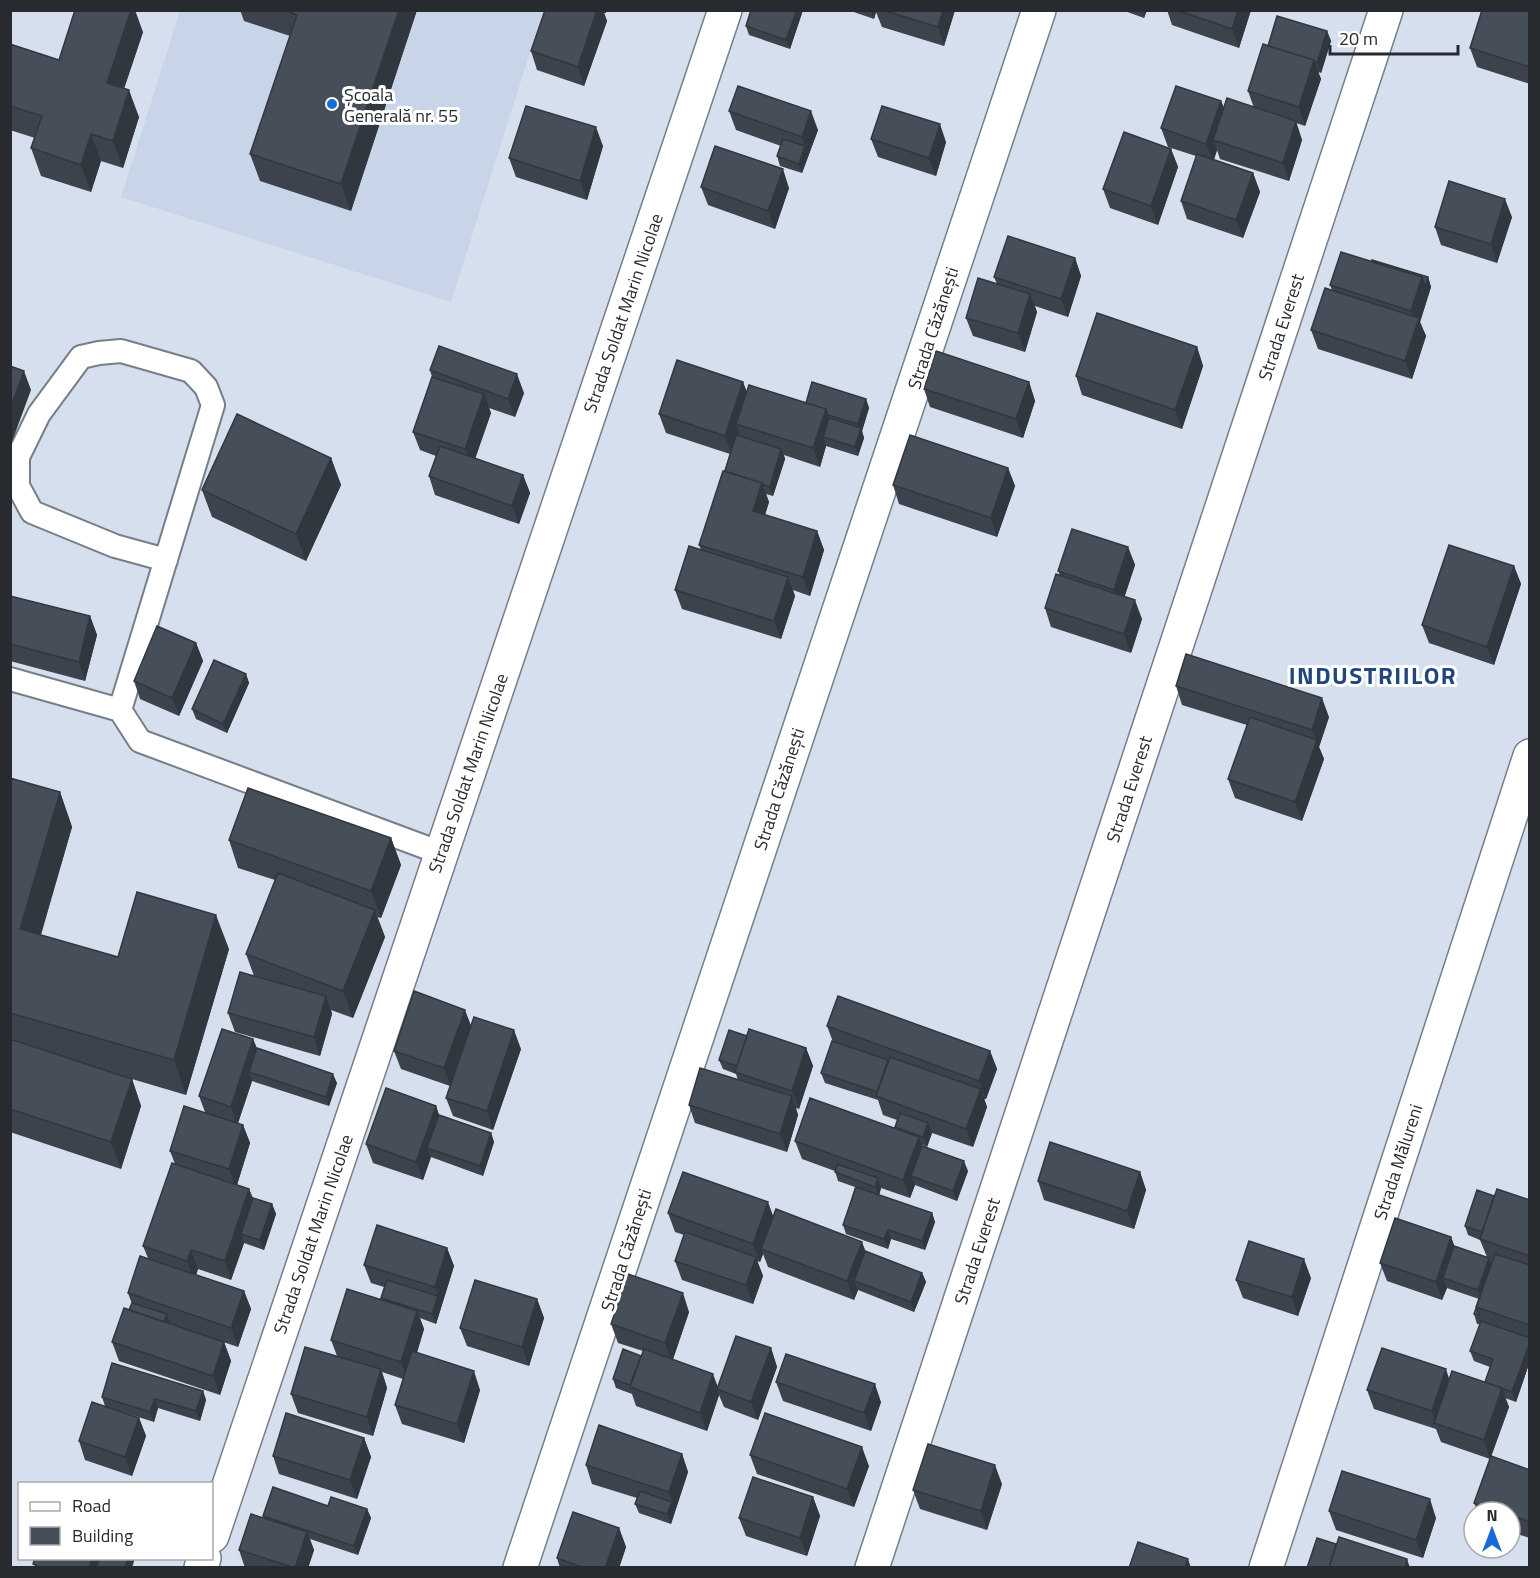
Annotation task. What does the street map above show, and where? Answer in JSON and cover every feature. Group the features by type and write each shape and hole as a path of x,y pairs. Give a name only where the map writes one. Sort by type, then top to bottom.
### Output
{"street":[{"name":"Strada Soldat Marin Nicolae","path":"213,1533 725,10"},
{"name":"Strada Căzănești","path":"520,1568 1038,10"},
{"name":"Strada Everest","path":"872,1568 1386,10"},
{"name":"Strada Mălureni","path":"1266,1568 1530,756"}],"lane":[{"path":"120,710 166,560 213,405 206,387 191,371 121,351 81,357 39,414 18,457 18,486 32,512 115,546 166,560"},
{"path":"10,679 120,710 141,741 441,854"}],"shaded area":[{"name":"Școala Generală nr. 55","path":"180,11 543,11 451,302 121,197"}],"building":[{"path":"75,10 131,10 107,83 129,90 113,141 91,134 81,165 31,148 42,116 10,106 10,44 59,60"},
{"path":"284,10 399,10 341,184 250,154 297,15"},
{"path":"545,10 597,10 578,67 531,51"},
{"path":"751,10 797,10 786,40 746,26"},
{"path":"882,10 943,10 938,27"},
{"path":"1176,10 1238,10 1232,29"},
{"path":"1482,10 1530,10 1530,67 1470,48"},
{"path":"1277,16 1327,31 1317,63 1314,60 1268,46"},
{"path":"1263,44 1314,60 1299,107 1248,91"},
{"path":"738,86 811,111 802,137 729,111"},
{"path":"1176,86 1221,101 1206,144 1161,128"},
{"path":"1227,98 1296,121 1283,163 1213,140"},
{"path":"526,106 596,127 580,181 509,158"},
{"path":"882,106 940,124 929,158 871,139"},
{"path":"1124,132 1171,149 1151,206 1103,189"},
{"path":"783,139 805,146 799,164 777,156"},
{"path":"715,146 783,169 768,211 701,187"},
{"path":"1197,154 1253,173 1236,220 1181,201"},
{"path":"1449,181 1505,199 1491,244 1435,227"},
{"path":"1008,236 1075,258 1061,299 994,277"},
{"path":"1341,252 1422,277 1411,311 1330,285"},
{"path":"1372,260 1428,277 1425,287 1422,277 1372,262"},
{"path":"978,278 1030,294 1018,333 966,318"},
{"path":"1325,288 1419,318 1405,361 1311,330"},
{"path":"1097,313 1197,347 1175,410 1076,376"},
{"path":"439,346 517,374 508,399 430,370"},
{"path":"936,351 1029,382 1016,419 924,389"},
{"path":"677,360 743,382 725,436 659,414"},
{"path":"10,366 24,371 10,410"},
{"path":"432,377 484,394 465,449 413,432"},
{"path":"812,382 866,399 858,424 828,415 826,409 806,403"},
{"path":"749,385 826,409 813,448 736,424"},
{"path":"237,414 331,458 296,534 202,490"},
{"path":"829,418 861,428 855,447 823,437"},
{"path":"736,435 781,449 770,487 725,471"},
{"path":"910,435 1008,468 991,518 893,485"},
{"path":"440,446 523,475 512,506 429,476"},
{"path":"723,471 762,483 753,511 817,531 803,577 699,545"},
{"path":"1072,529 1128,547 1114,590 1058,571"},
{"path":"1449,545 1514,566 1487,647 1422,625"},
{"path":"689,546 788,577 774,621 675,590"},
{"path":"1056,574 1135,600 1124,634 1045,608"},
{"path":"10,596 90,616 79,662 10,644"},
{"path":"157,626 196,643 172,698 134,681"},
{"path":"1186,654 1322,698 1312,730 1176,686"},
{"path":"214,660 246,674 223,724 192,709"},
{"path":"1250,717 1317,740 1295,802 1228,779"},
{"path":"10,778 60,792 20,929 118,957 137,892 216,915 174,1060 10,1013"},
{"path":"248,788 391,838 371,891 229,840"},
{"path":"278,873 375,910 343,991 246,954"},
{"path":"240,972 326,996 314,1037 228,1013"},
{"path":"414,991 465,1010 444,1068 394,1051"},
{"path":"838,996 990,1051 979,1081 827,1026"},
{"path":"474,1017 514,1030 487,1111 446,1098"},
{"path":"222,1029 253,1039 231,1107 199,1096"},
{"path":"749,1029 806,1048 792,1091 735,1072"},
{"path":"729,1030 747,1036 737,1066 719,1060"},
{"path":"10,1039 132,1079 111,1142 10,1109"},
{"path":"832,1041 888,1060 877,1092 821,1073"},
{"path":"257,1048 333,1074 326,1097 249,1072"},
{"path":"890,1057 981,1089 966,1129 876,1096"},
{"path":"700,1068 792,1096 780,1134 689,1105"},
{"path":"386,1088 436,1106 416,1162 366,1144"},
{"path":"810,1098 919,1137 903,1180 795,1141"},
{"path":"184,1106 243,1125 229,1169 170,1151"},
{"path":"900,1113 928,1123 923,1137 895,1127"},
{"path":"439,1115 491,1133 480,1166 427,1148"},
{"path":"1050,1142 1140,1172 1127,1211 1038,1181"},
{"path":"922,1146 964,1161 953,1191 911,1176"},
{"path":"172,1163 249,1189 225,1261 191,1250 187,1261 143,1246"},
{"path":"837,1164 878,1178 875,1187 835,1172"},
{"path":"683,1172 768,1202 753,1244 668,1213"},
{"path":"856,1187 932,1213 922,1241 888,1230 884,1239 843,1225"},
{"path":"1497,1189 1530,1200 1530,1256 1480,1239"},
{"path":"1477,1190 1494,1196 1482,1232 1465,1226"},
{"path":"253,1198 272,1204 260,1240 241,1234"},
{"path":"776,1209 862,1242 847,1281 761,1249"},
{"path":"1395,1218 1451,1237 1436,1282 1380,1263"},
{"path":"377,1225 447,1248 435,1287 364,1265"},
{"path":"685,1232 756,1257 746,1285 675,1261"},
{"path":"1249,1241 1304,1259 1292,1297 1236,1280"},
{"path":"1454,1246 1489,1258 1478,1290 1443,1278"},
{"path":"865,1251 922,1273 911,1302 854,1281"},
{"path":"1495,1254 1530,1265 1530,1325 1476,1307"},
{"path":"140,1256 244,1291 231,1328 128,1293"},
{"path":"628,1274 683,1293 665,1343 611,1324"},
{"path":"387,1280 438,1296 432,1314 381,1298"},
{"path":"475,1280 537,1299 522,1347 460,1328"},
{"path":"347,1289 417,1311 401,1362 331,1340"},
{"path":"132,1303 167,1314 164,1322 129,1310"},
{"path":"124,1308 224,1342 213,1376 112,1342"},
{"path":"1481,1321 1530,1338 1512,1392 1485,1382 1493,1359 1470,1351"},
{"path":"736,1336 771,1348 751,1402 717,1389"},
{"path":"305,1347 381,1369 367,1417 291,1394"},
{"path":"1382,1348 1446,1369 1432,1411 1367,1390"},
{"path":"623,1349 641,1356 630,1385 613,1379"},
{"path":"644,1349 713,1374 700,1413 630,1387"},
{"path":"412,1351 474,1371 457,1424 395,1405"},
{"path":"786,1354 875,1384 864,1413 776,1382"},
{"path":"112,1363 203,1391 196,1411 155,1399 150,1412 102,1397"},
{"path":"1452,1371 1502,1388 1484,1440 1434,1423"},
{"path":"92,1402 139,1418 125,1457 79,1441"},
{"path":"286,1413 364,1438 350,1480 273,1456"},
{"path":"765,1413 862,1447 847,1489 750,1455"},
{"path":"599,1425 682,1454 669,1492 586,1465"},
{"path":"928,1444 995,1465 981,1511 913,1490"},
{"path":"1491,1456 1530,1470 1530,1522 1522,1519 1522,1500 1475,1500"},
{"path":"1342,1471 1430,1499 1416,1540 1329,1511"},
{"path":"753,1477 813,1497 800,1538 739,1518"},
{"path":"273,1487 328,1506 331,1497 367,1509 354,1546 263,1516"},
{"path":"640,1491 672,1502 667,1514 635,1504"},
{"path":"573,1512 619,1528 605,1568 584,1568 557,1558"},
{"path":"251,1514 307,1532 295,1568 239,1550"},
{"path":"1339,1537 1407,1559 1405,1568 1329,1568"},
{"path":"1317,1538 1336,1544 1329,1568 1307,1568"},
{"path":"1138,1542 1188,1559 1185,1568 1129,1568"},
{"path":"34,1560 91,1560 89,1568 42,1568 33,1564"},
{"path":"98,1560 127,1560 125,1568 96,1568"}],"place":[{"name":"Școala Generală nr. 55","path":"332,104"}],"district":[{"name":"INDUSTRIILOR","path":"1373,675"}]}
